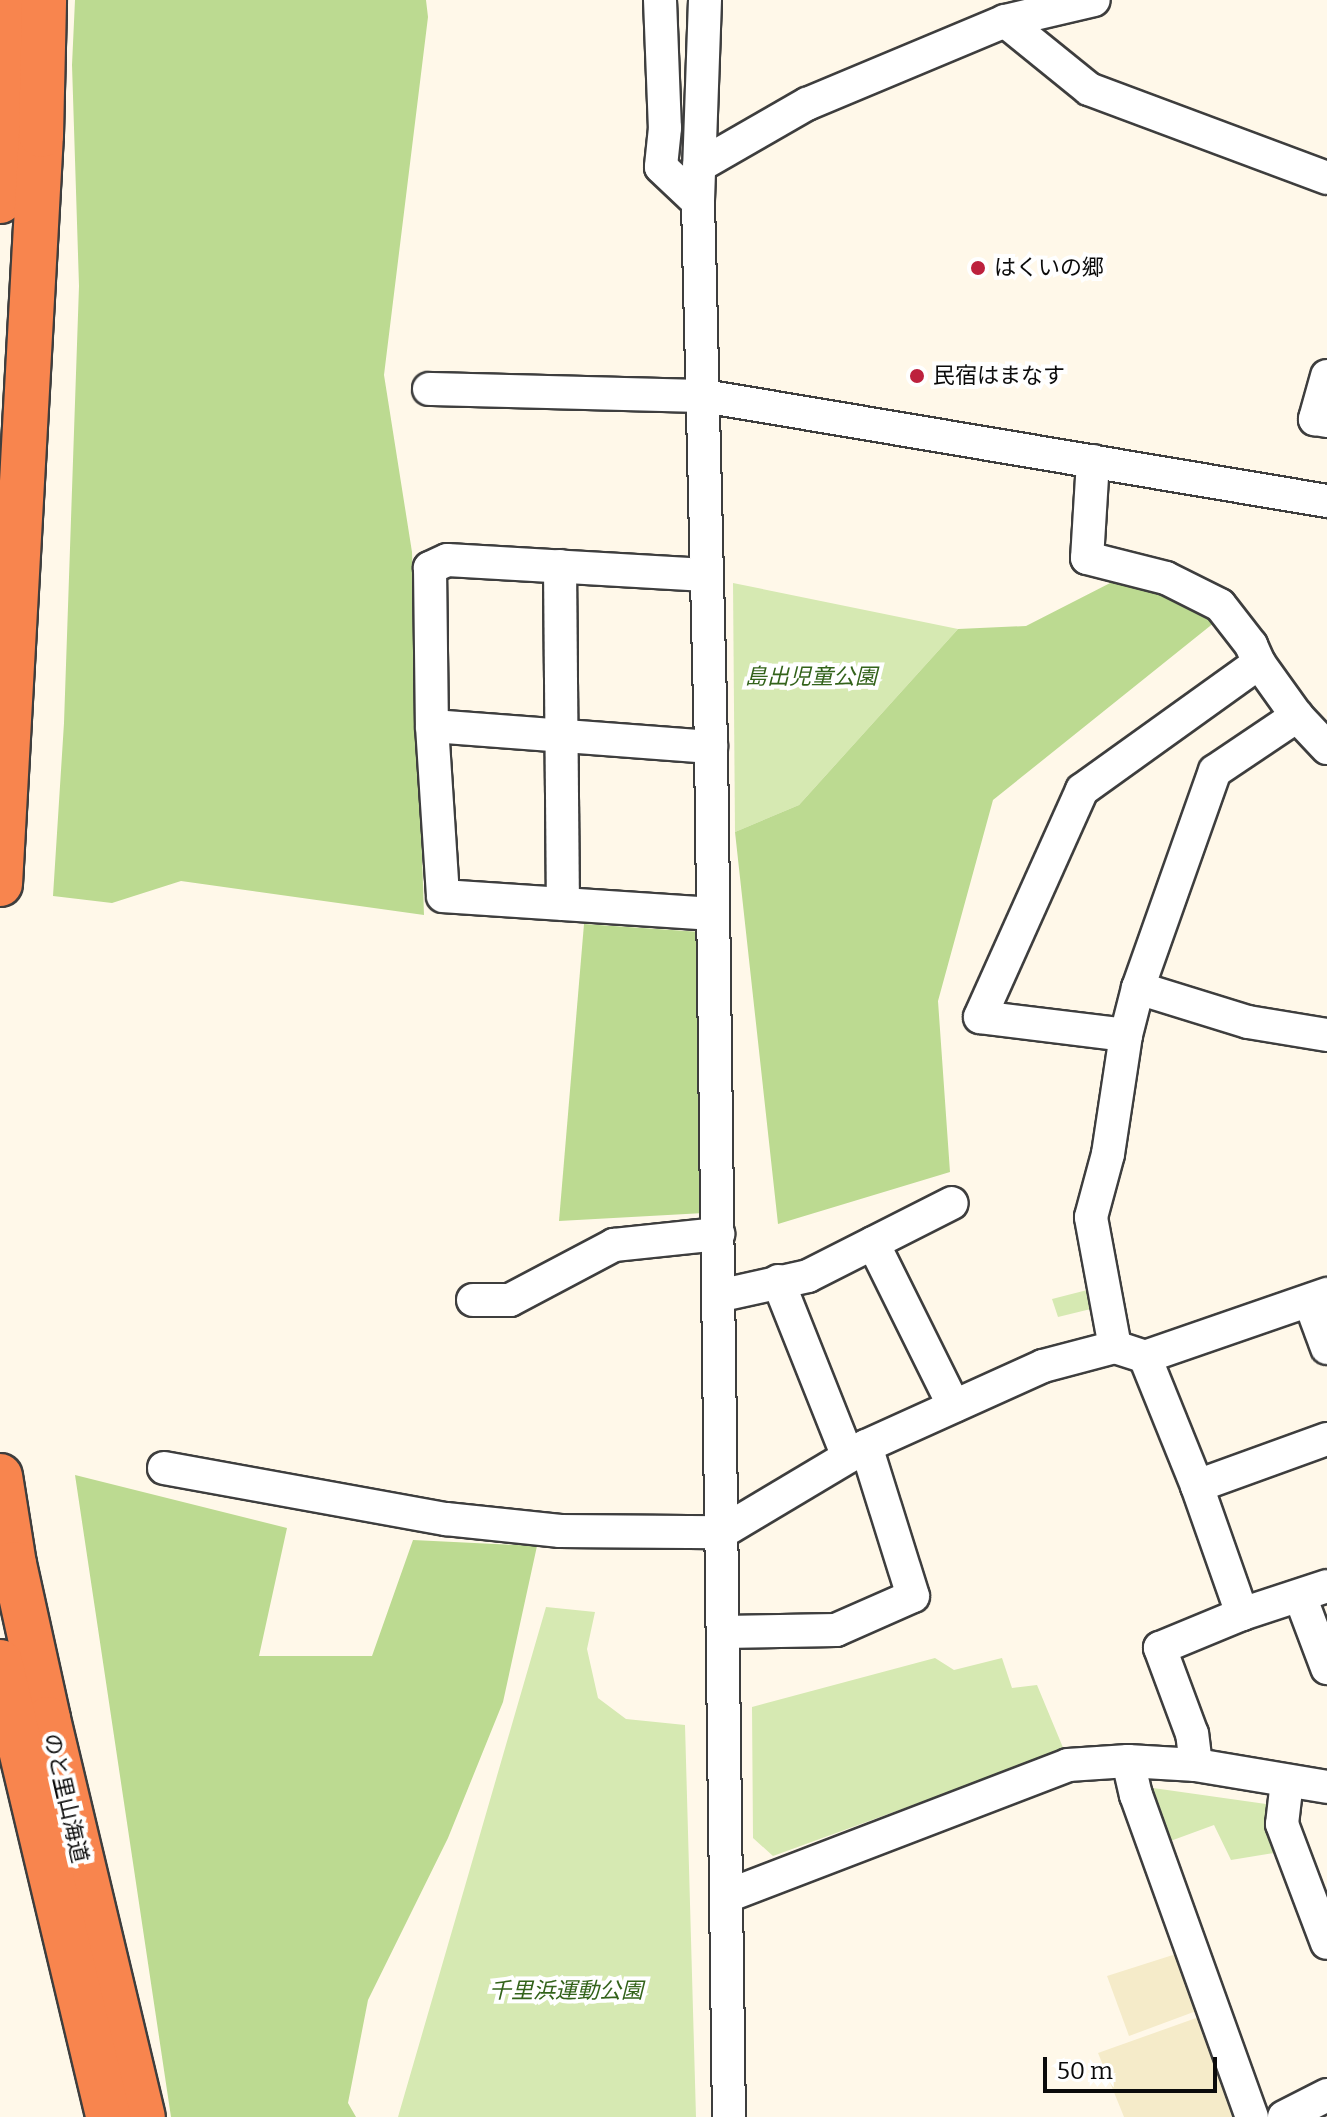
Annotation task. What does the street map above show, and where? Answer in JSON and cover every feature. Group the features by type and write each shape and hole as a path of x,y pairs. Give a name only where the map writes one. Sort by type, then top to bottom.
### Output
{"highway":[{"path":"0,201 15,0"},
{"path":"0,884 41,135 44,0"},
{"name":"のと里山海道","path":"0,1476 14,1564 48,1719 143,2117"},
{"name":"のと里山海道","path":"0,1662 108,2117"}],"street":[{"path":"660,0 665,128 661,167 698,202"},
{"path":"705,0 698,202 711,747 729,2117"},
{"path":"699,166 807,104 1005,21 1094,0"},
{"path":"1005,21 1089,89 1327,178"},
{"path":"1327,376 1315,419 1327,421"},
{"path":"429,389 704,396 1327,501"},
{"path":"1093,461 1087,558 1166,578 1220,605 1251,645 1259,663 1297,716 1327,748"},
{"path":"706,575 447,560 430,568 432,726 443,896 712,914"},
{"path":"560,566 564,736 563,904"},
{"path":"1126,1035 980,1017 1082,790 1259,663"},
{"path":"1115,1347 1091,1217 1108,1154 1126,1035 1138,988 1215,771 1297,716"},
{"path":"432,726 711,747"},
{"path":"1138,988 1248,1022 1327,1035"},
{"path":"718,1296 808,1276 952,1203"},
{"path":"473,1300 510,1300 614,1245 718,1234"},
{"path":"873,1243 954,1406"},
{"path":"724,1632 836,1630 913,1596 857,1452 778,1281"},
{"path":"164,1468 446,1519 560,1531 722,1532 857,1452 1043,1366 1115,1347 1145,1357 1318,1298 1327,1348"},
{"path":"1145,1357 1197,1486 1242,1614"},
{"path":"1197,1486 1327,1439"},
{"path":"1196,1765 1192,1734 1160,1648 1242,1614 1313,1591 1327,1668"},
{"path":"727,1896 1068,1765 1128,1761 1196,1765 1327,1787"},
{"path":"1128,1761 1136,1795 1252,2117"},
{"path":"1287,1781 1282,1824 1327,1943"},
{"path":"1284,2117 1327,2095"}],"shaded area":[{"path":"1176,1954 1199,2010 1129,2036 1107,1976"},
{"path":"1199,2017 1236,2117 1124,2117 1098,2053"}],"green space":[{"path":"75,0 426,0 428,17 384,375 412,552 424,915 181,881 112,903 53,896 64,723 79,286 72,65"},
{"path":"1118,579 1220,618 993,800 938,1001 950,1172 778,1224 735,832 799,805 958,629 1026,626"},
{"name":"島出児童公園","path":"733,583 958,629 799,805 735,832"},
{"path":"584,924 701,932 704,1213 559,1221"},
{"path":"1099,1287 1103,1306 1058,1317 1052,1299"},
{"path":"75,1475 287,1528 259,1656 372,1656 413,1540 537,1546 503,1702 448,1838 368,2000 348,2103 356,2117 171,2117"},
{"name":"千里浜運動公園","path":"546,1607 595,1612 587,1649 598,1698 626,1719 685,1725 696,2117 398,2117"},
{"path":"935,1658 954,1670 1002,1658 1012,1688 1037,1685 1064,1750 773,1856 753,1838 752,1707"},
{"path":"1146,1787 1266,1804 1274,1853 1231,1860 1214,1825 1165,1843"}],"place":[{"name":"はくいの郷","path":"978,268"},
{"name":"民宿はまなす","path":"917,376"}]}
